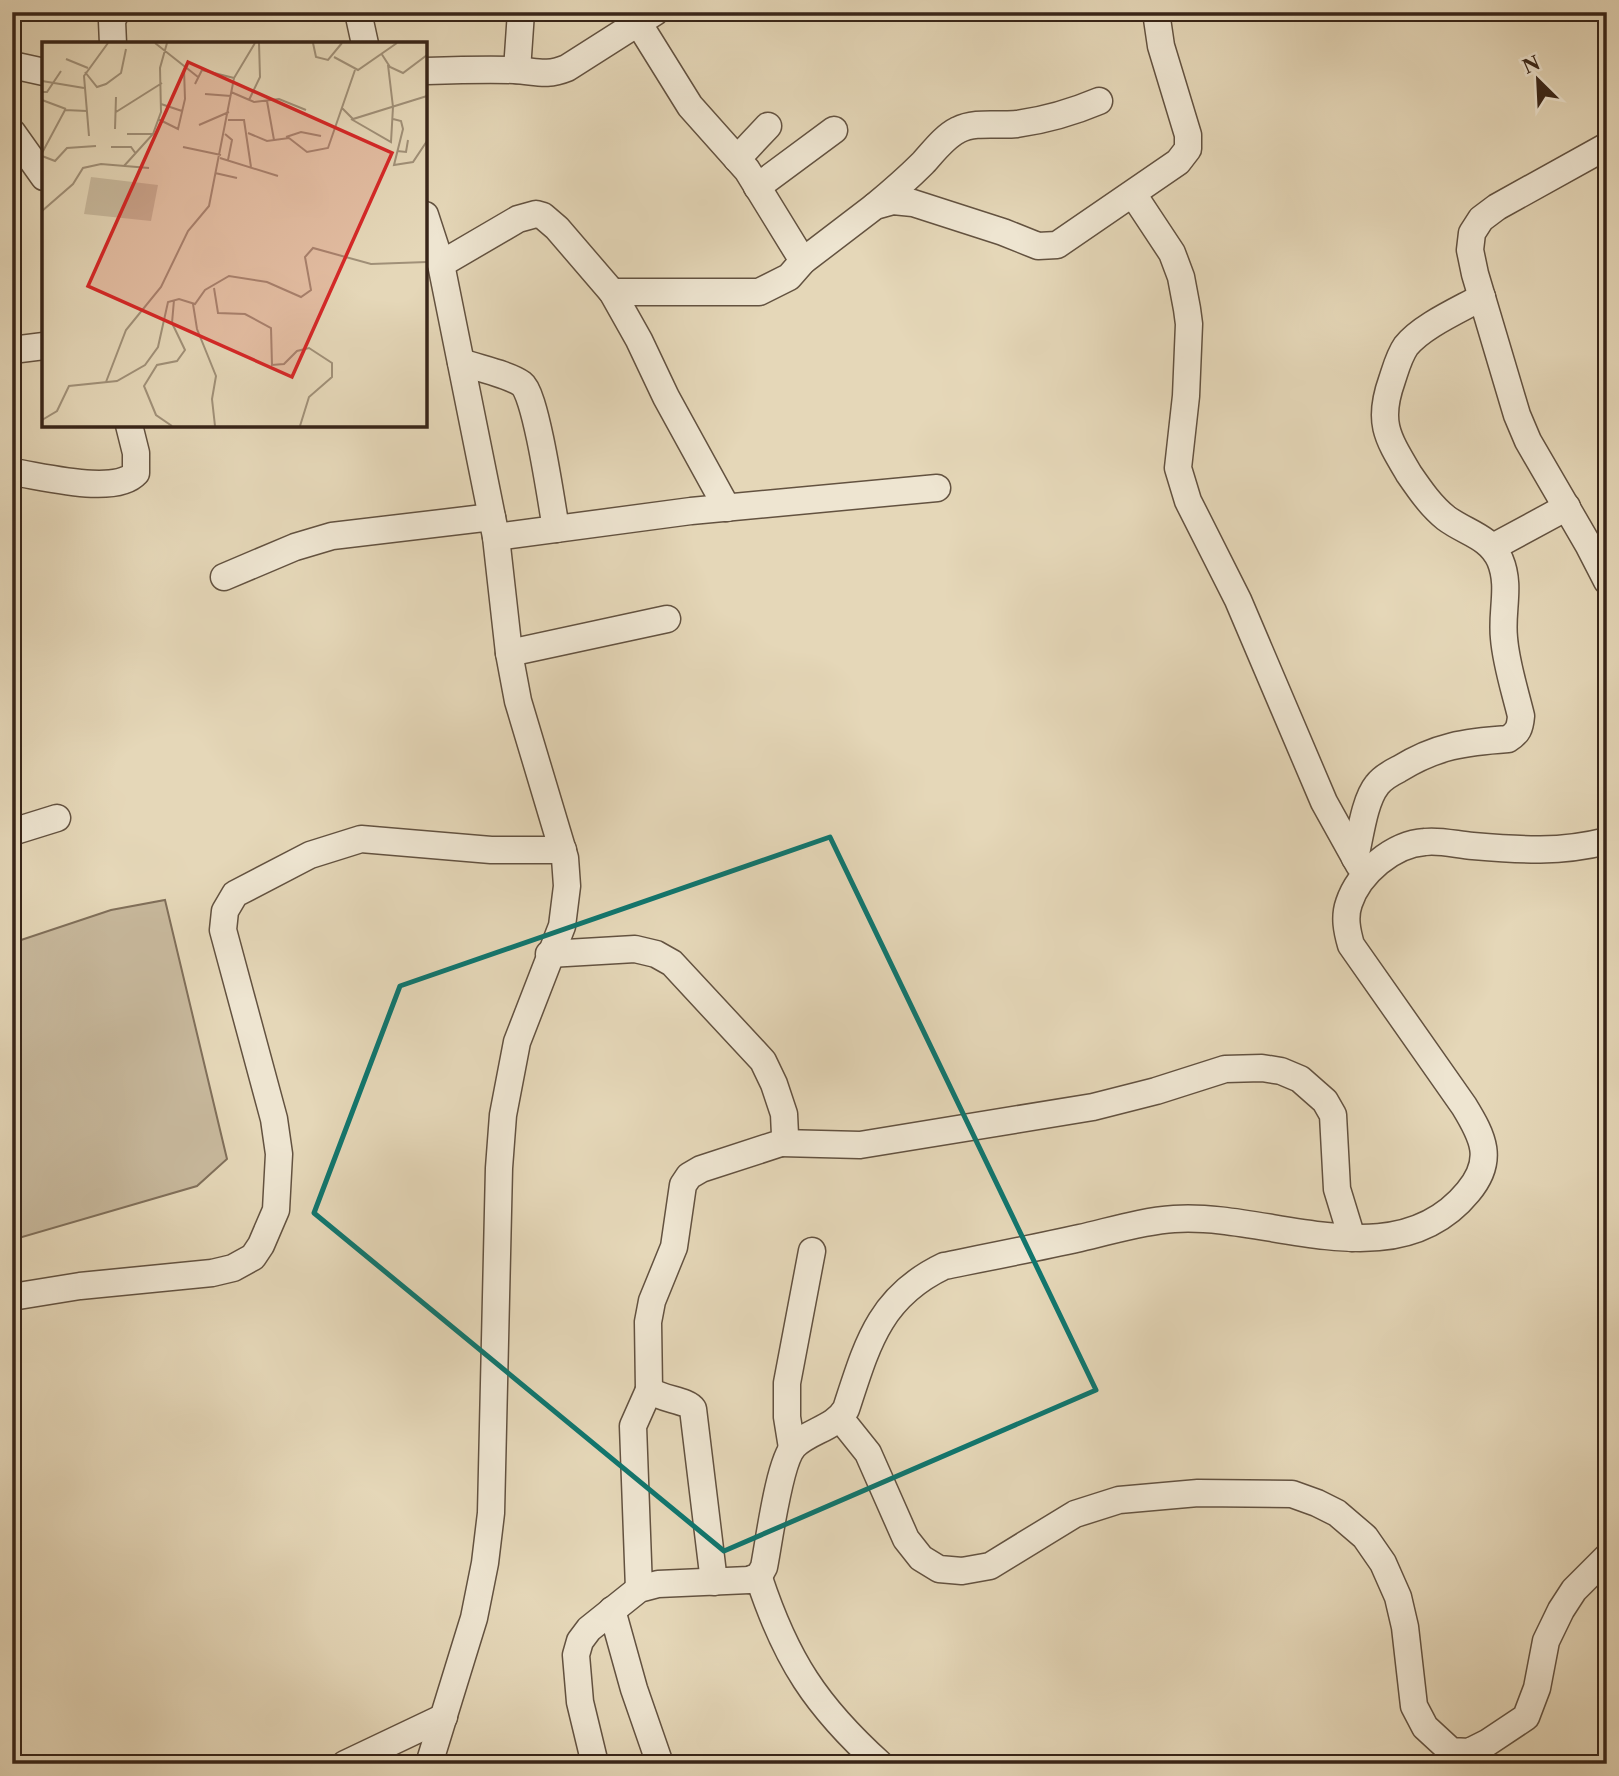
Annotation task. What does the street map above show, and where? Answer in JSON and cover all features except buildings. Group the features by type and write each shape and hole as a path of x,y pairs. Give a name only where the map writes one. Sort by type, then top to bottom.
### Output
{"street":[{"path":"113,42 112,21 116,12"},
{"path":"358,12 365,42"},
{"path":"517,70 521,12"},
{"path":"875,206 893,201 913,203 1038,246 1057,246 1133,194 1178,162 1188,149 1188,135 1161,46 1156,12"},
{"path":"427,71 517,70 543,75 556,73 647,18 690,106 737,159 803,261"},
{"path":"12,65 42,72"},
{"path":"612,292 759,292 789,277 803,261 913,173 939,145 958,130 969,126 1016,124 1046,118 1100,101"},
{"path":"737,159 768,126"},
{"path":"757,187 834,130"},
{"path":"12,132 42,174"},
{"path":"1607,146 1497,207 1481,219 1472,233 1470,250 1517,415 1528,441 1607,581"},
{"path":"1133,194 1172,253 1181,277 1189,324 1186,402 1178,468 1188,500 1238,600 1325,802 1360,867"},
{"path":"441,264 518,219 536,214 543,216 557,228 612,292 727,508"},
{"path":"427,221 441,264 494,527 509,653 524,724 563,850 567,886 562,926 517,1042 503,1115 497,1220 491,1513 474,1618 429,1764"},
{"path":"749,1580 759,1576 764,1567 787,1457 792,1448 800,1440 840,1418 846,1409 874,1329 903,1292 922,1277 944,1266 1172,1219 1200,1218 1352,1238 1401,1233 1442,1218 1457,1206 1477,1182 1484,1161 1483,1143 1477,1127 1351,945 1346,926 1348,904 1359,883 1371,796 1377,785 1386,776 1433,750 1508,739 1516,734 1520,727 1521,716 1504,639 1507,582 1500,561 1493,547 1483,538 1447,519 1422,494 1393,447 1386,428 1384,404 1399,358 1408,344 1422,331 1482,298"},
{"path":"12,350 42,346"},
{"path":"461,362 511,379 525,387 533,407 556,529"},
{"path":"12,472 96,484 130,480 136,473 136,453 130,427"},
{"path":"224,577 295,547 332,536 494,527 556,529 727,508 937,488"},
{"path":"1493,547 1567,507"},
{"path":"509,653 667,619"},
{"path":"12,832 57,818"},
{"path":"12,1297 80,1286 212,1273 243,1263 253,1257 261,1245 276,1210 279,1154 274,1119 223,930 225,911 235,894 310,855 362,839 491,850 563,850"},
{"path":"1360,867 1377,863 1402,849 1424,842 1542,851 1577,849 1607,841"},
{"path":"550,954 635,949 656,954 672,962 762,1061 774,1084 784,1114 785,1135 781,1143"},
{"path":"639,1589 633,1426 649,1390 648,1322 652,1301 674,1247 683,1185 689,1176 701,1169 781,1143 860,1145 1093,1107 1225,1069 1262,1068 1282,1071 1300,1079 1325,1101 1333,1115 1337,1189 1352,1238"},
{"path":"792,1448 787,1417 787,1383 812,1251"},
{"path":"649,1390 666,1399 686,1402 693,1409 714,1581"},
{"path":"840,1418 868,1453 906,1538 921,1558 939,1569 962,1571 990,1566 1075,1514 1119,1500 1198,1493 1292,1494 1327,1508 1365,1537 1383,1563 1401,1607 1414,1706 1425,1727 1451,1751 1469,1752 1478,1748 1526,1717 1537,1688 1546,1641 1561,1610 1574,1590 1607,1557"},
{"path":"595,1764 580,1702 576,1655 580,1642 589,1629 639,1589 658,1584 759,1578 773,1622 793,1661 817,1698 849,1736 880,1764"},
{"path":"612,1610 634,1689 660,1764"},
{"path":"345,1764 443,1717"}],"highlighted area":[{"path":"830,837 1096,1390 724,1551 314,1213 400,986"}],"shaded area":[{"path":"165,900 227,1159 197,1186 12,1240 12,943 111,910"}]}
